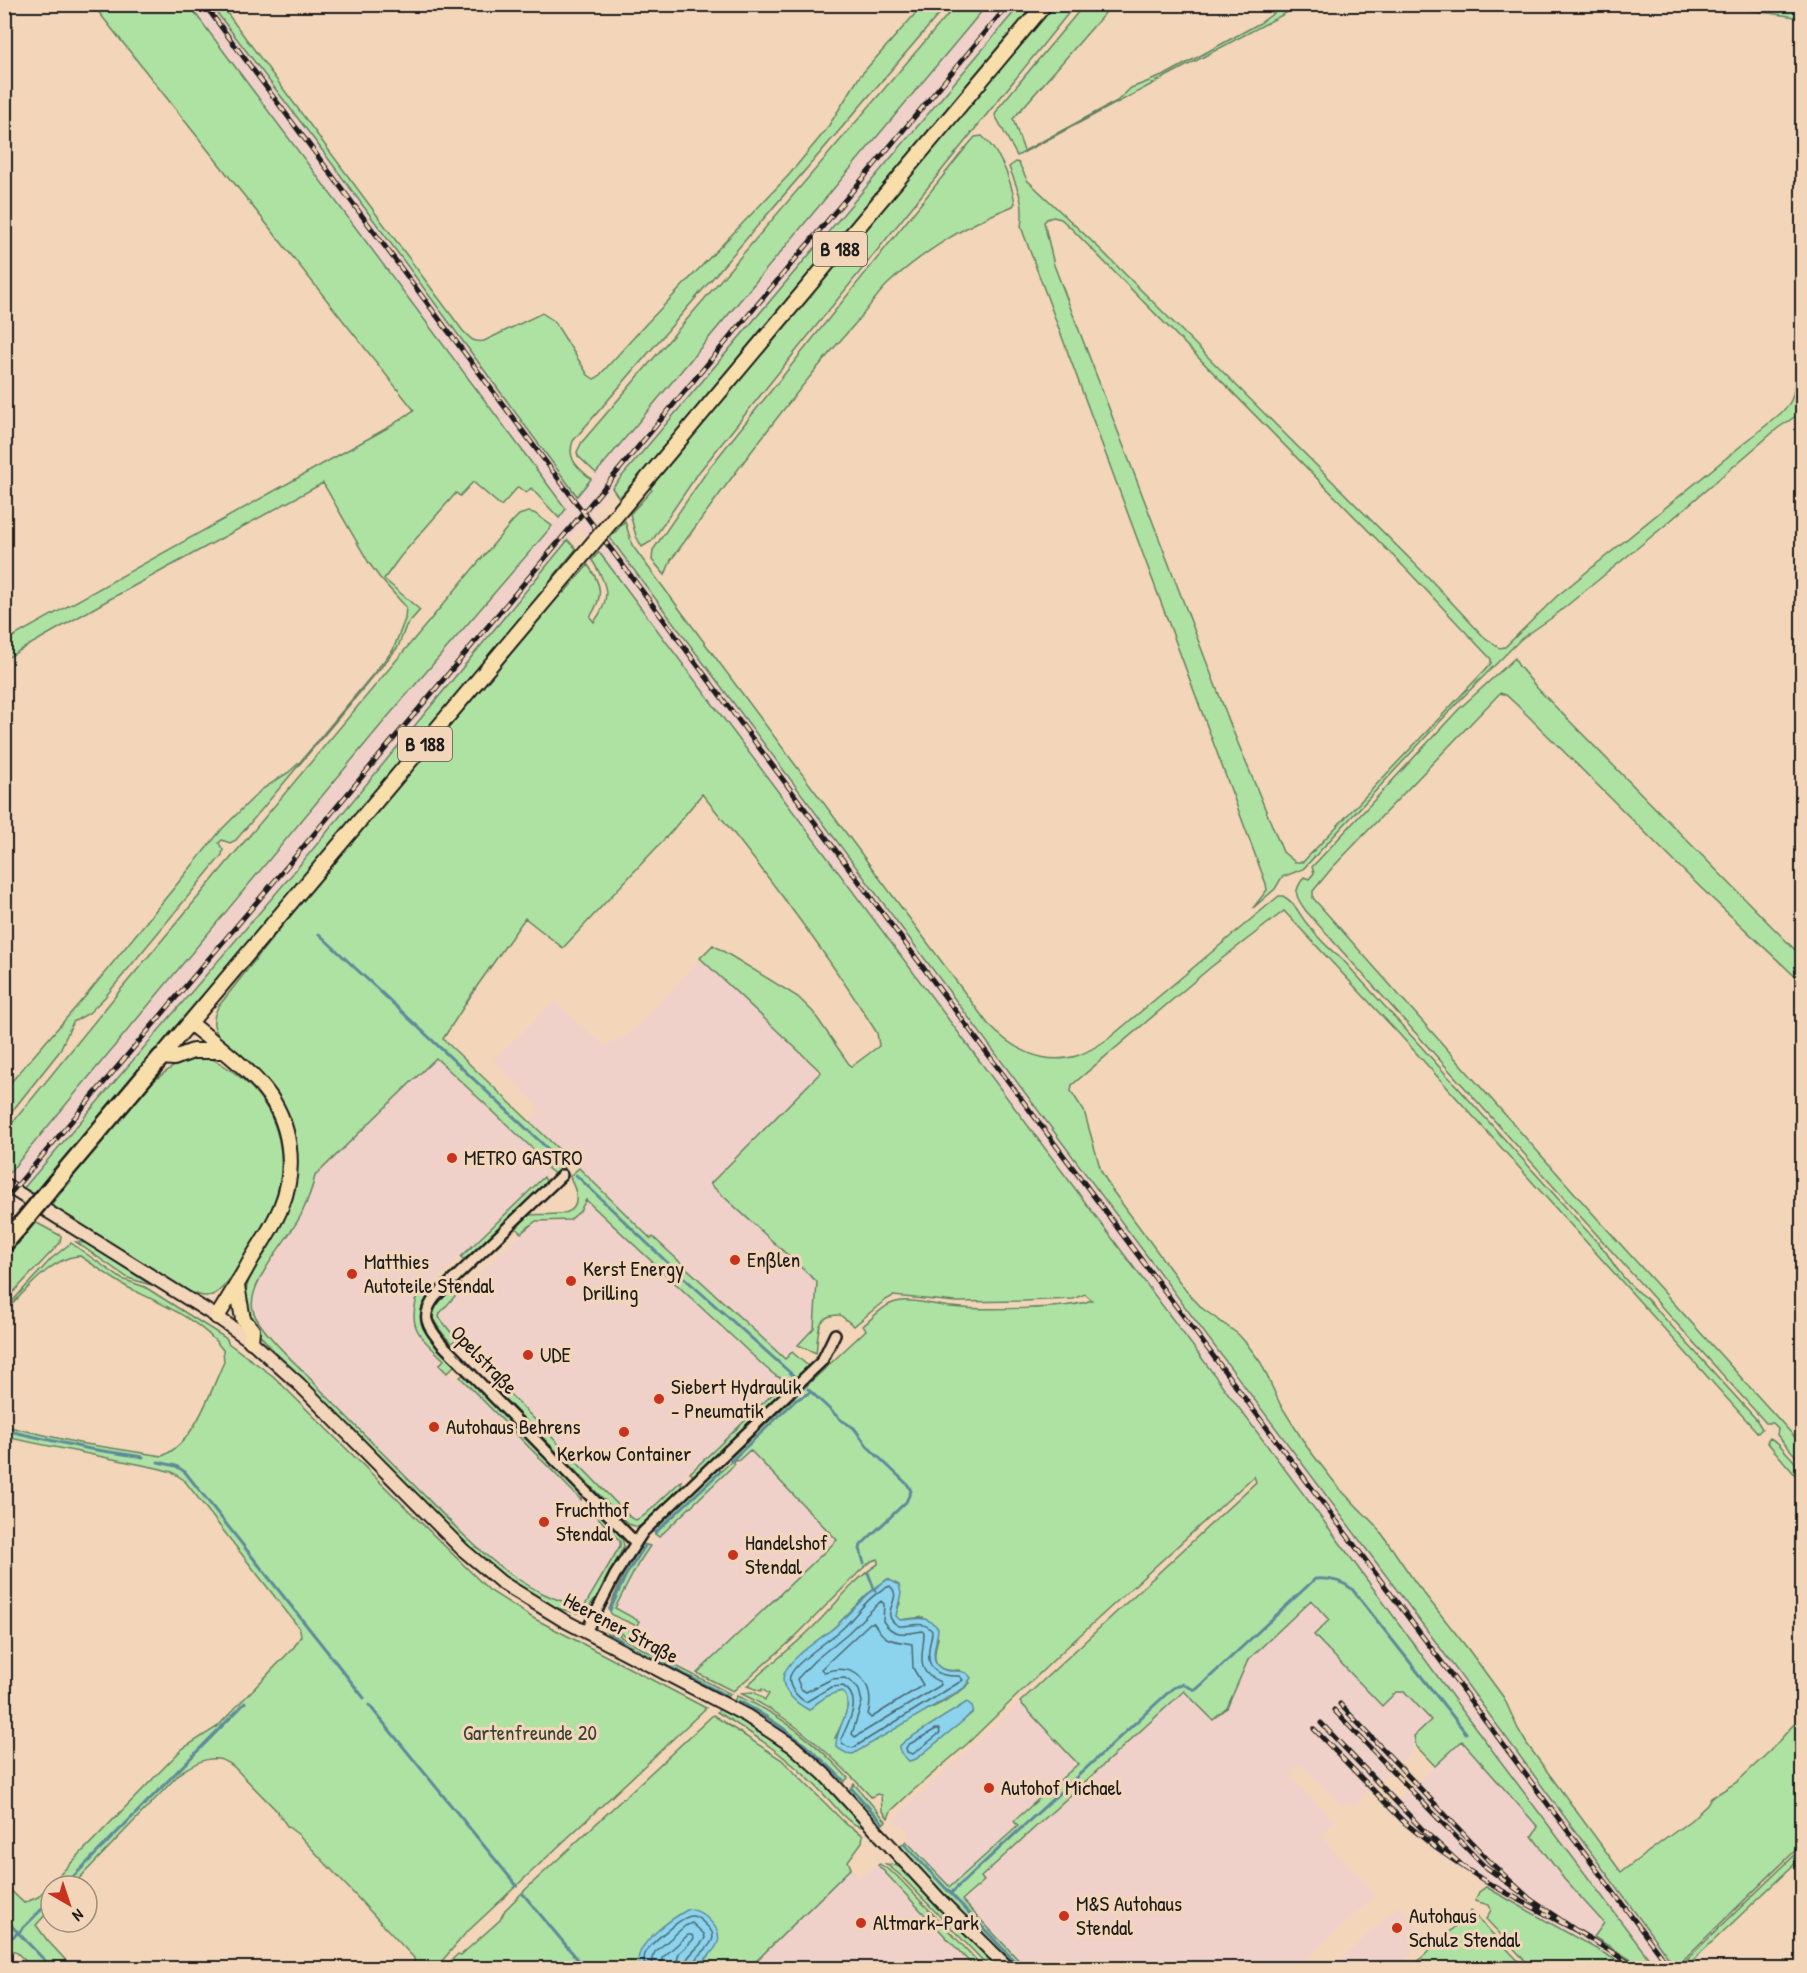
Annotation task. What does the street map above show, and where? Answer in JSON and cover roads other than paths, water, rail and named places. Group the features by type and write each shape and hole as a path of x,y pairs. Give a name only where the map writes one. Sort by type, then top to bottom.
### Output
{"highway":[{"name":"B 188","path":"4,1244 161,1057"}],"main road":[{"name":"B 188","path":"161,1057 1045,4"},
{"path":"190,1023 255,1079 272,1100 284,1125 290,1159 288,1183 280,1210 217,1317"},
{"path":"161,1057 174,1058 193,1051 222,1051"},
{"name":"Heerener Straße","path":"4,1184 217,1317 251,1341 299,1384 475,1561 518,1594 747,1716 794,1747 824,1774 940,1900 1008,1968"},
{"path":"237,1286 243,1319 252,1330 251,1341"}],"street":[{"name":"Opelstraße","path":"562,1175 435,1297 427,1308 426,1321 441,1343 635,1542"},
{"path":"586,1632 611,1582 635,1542 652,1522 822,1361 835,1334"}],"water":[{"path":"888,1579 899,1585 901,1593 896,1616 900,1620 925,1619 938,1628 934,1652 937,1665 945,1670 964,1672 971,1678 964,1688 853,1754 846,1753 836,1747 836,1740 848,1703 842,1691 824,1698 809,1710 790,1696 784,1686 784,1674 799,1655 836,1626 867,1595"},
{"path":"967,1702 972,1706 973,1711 916,1759 909,1761 900,1752 899,1747 905,1741"},
{"path":"689,1909 702,1914 715,1927 718,1940 712,1952 695,1968 640,1968 638,1960 646,1942 663,1926"}],"waterway":[{"path":"1796,4 1802,6"},
{"path":"319,934 564,1164"},
{"path":"576,1175 673,1268 795,1377"},
{"path":"808,1389 841,1420 854,1428 868,1447 908,1485 911,1491 906,1502 861,1545 864,1563"},
{"path":"731,1461 796,1400 811,1392"},
{"path":"4,1430 90,1449 143,1457"},
{"path":"158,1462 176,1466 185,1472 364,1698"},
{"path":"655,1533 720,1472"},
{"path":"610,1610 626,1575 645,1546"},
{"path":"868,1573 875,1591"},
{"path":"951,1893 1173,1688 1182,1684 1195,1690 1198,1688 1315,1579 1335,1580 1352,1589 1466,1733"},
{"path":"607,1625 611,1634 627,1645 725,1695"},
{"path":"739,1701 794,1736 843,1780"},
{"path":"76,1874 245,1703"},
{"path":"369,1705 517,1886"},
{"path":"851,1788 882,1822"},
{"path":"904,1844 1021,1968"},
{"path":"523,1894 585,1968"},
{"path":"4,1943 39,1912"},
{"path":"4,1918 52,1968"}],"railway":[{"path":"204,4 1670,1968"},
{"path":"4,1201 1009,4"},
{"path":"1334,1710 1483,1865 1530,1899 1491,1863 1340,1704"},
{"path":"1314,1729 1404,1822 1465,1868 1422,1829 1321,1723"},
{"path":"1465,1868 1577,1931 1530,1899"},
{"path":"1577,1931 1638,1968"}],"place":[{"name":"METRO GASTRO","path":"452,1158"},
{"name":"Enßlen","path":"735,1260"},
{"name":"Matthies Autoteile Stendal","path":"352,1274"},
{"name":"Kerst Energy Drilling","path":"571,1281"},
{"name":"UDE","path":"528,1355"},
{"name":"Siebert Hydraulik - Pneumatik","path":"659,1399"},
{"name":"Autohaus Behrens","path":"434,1427"},
{"name":"Kerkow Container","path":"624,1432"},
{"name":"Fruchthof Stendal","path":"544,1522"},
{"name":"Handelshof Stendal","path":"733,1555"},
{"name":"Autohof Michael","path":"989,1788"},
{"name":"M&S Autohaus Stendal","path":"1064,1916"},
{"name":"Altmark-Park","path":"861,1923"},
{"name":"Autohaus Schulz Stendal","path":"1397,1928"}],"park label":[{"name":"Gartenfreunde 20","path":"530,1733"}]}
